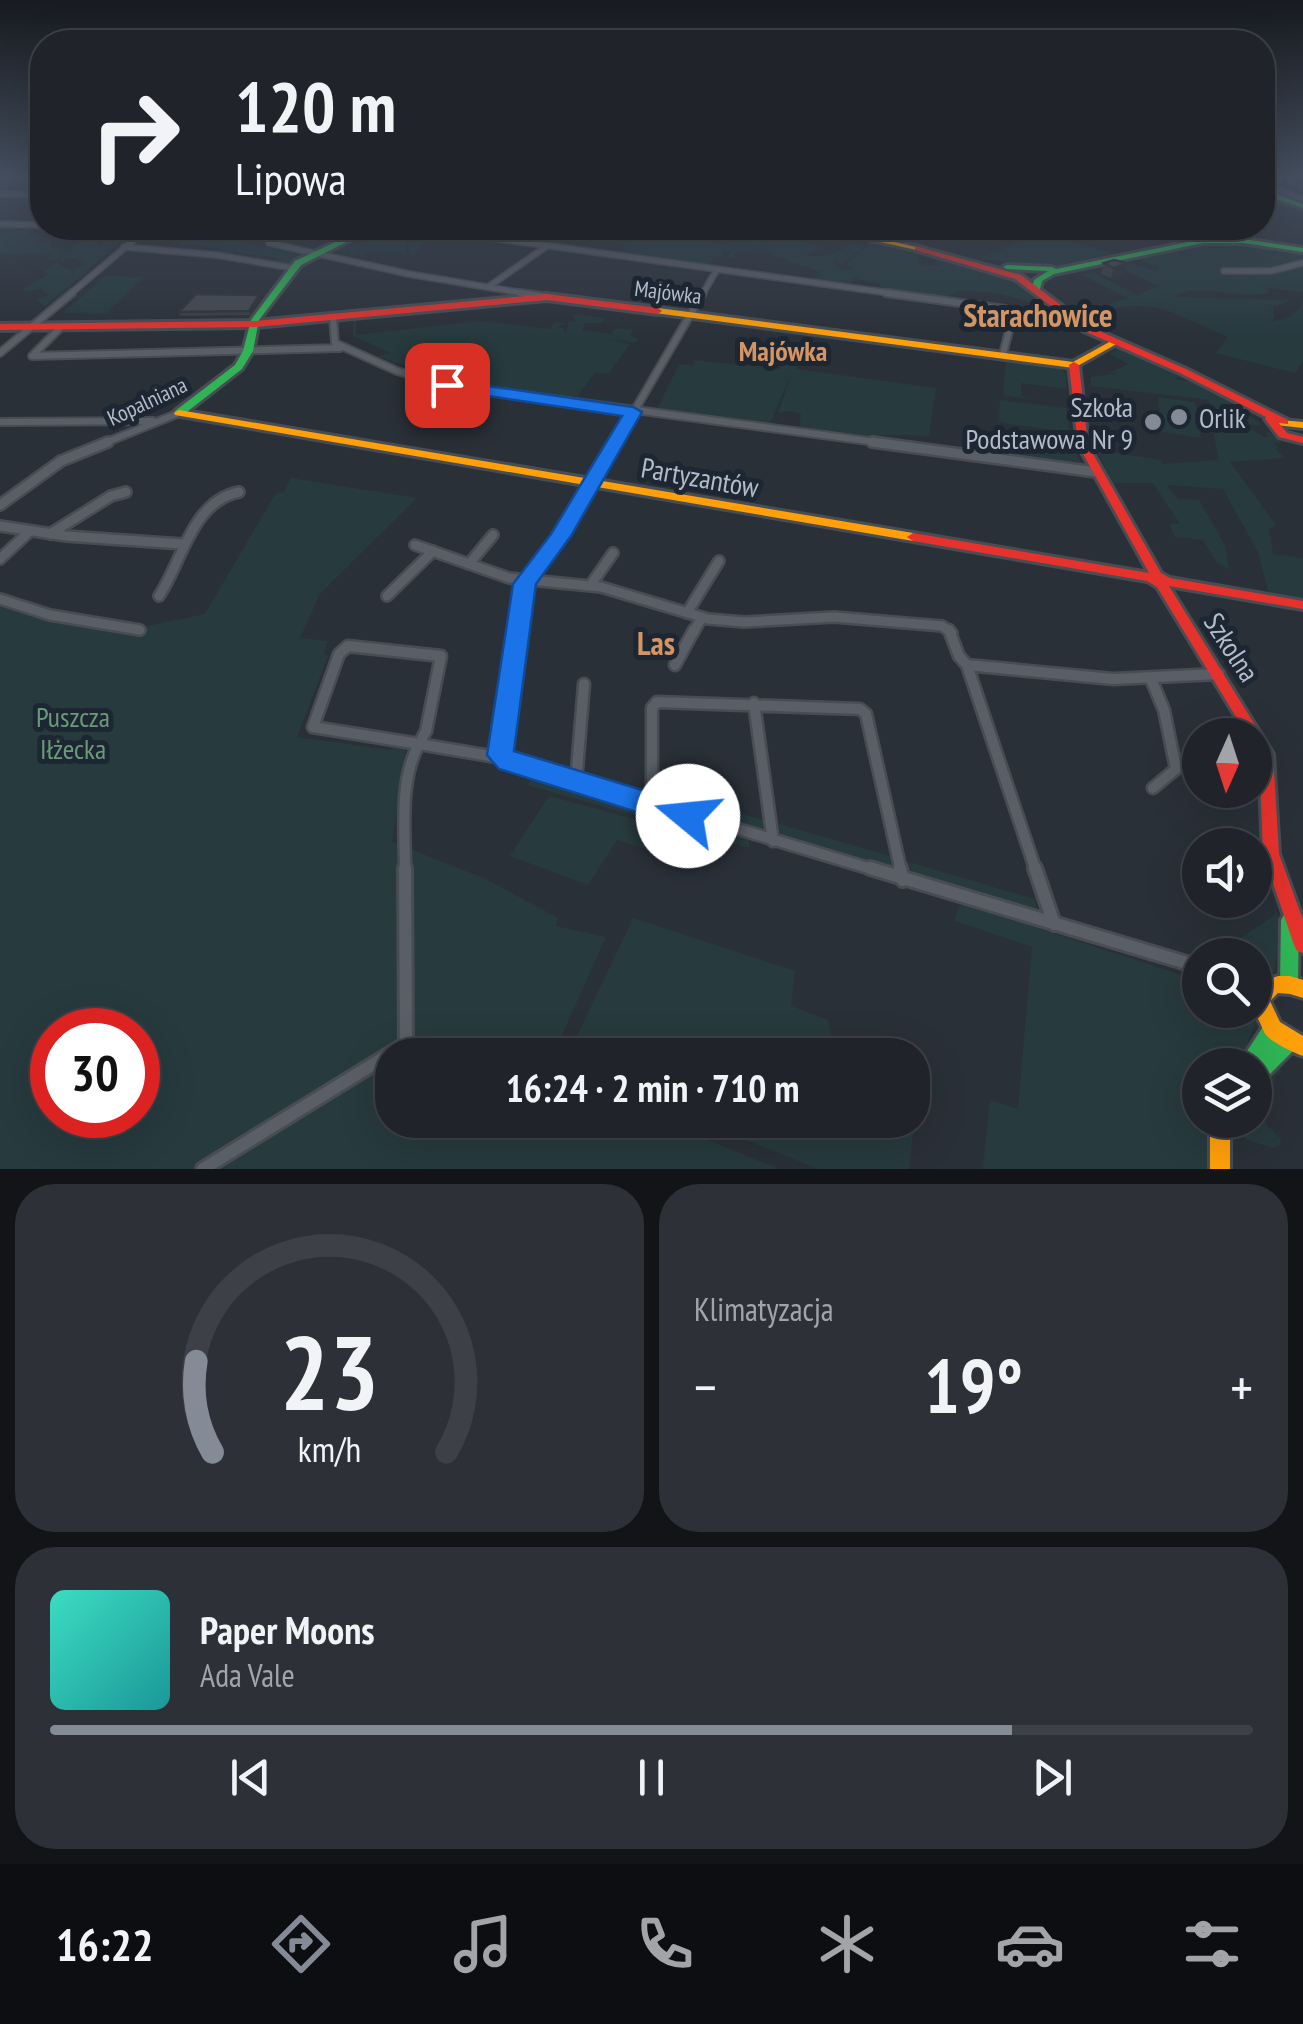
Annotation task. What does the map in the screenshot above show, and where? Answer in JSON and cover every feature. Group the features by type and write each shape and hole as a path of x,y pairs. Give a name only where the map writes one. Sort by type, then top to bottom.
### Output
{"street":[{"path":"0,353 133,240"},
{"path":"271,240 269,243 312,253 522,295"},
{"name":"Kopalniana","path":"0,505 64,460 180,412 234,372 248,351 255,324 294,268 312,253 342,240"},
{"path":"519,240 1008,310 1013,316 1003,354"},
{"path":"881,240 1018,277 1077,323 1200,379 1281,423 1303,424"},
{"path":"1036,289 1043,276 1070,268 1216,240 1303,250"},
{"path":"488,287 547,246"},
{"path":"124,247 294,268"},
{"path":"1224,272 1267,272 1303,263"},
{"path":"985,265 1070,268"},
{"path":"502,758 526,582 560,536 716,271"},
{"name":"Majówka","path":"0,327 255,324 522,295 1074,365"},
{"path":"333,317 331,338 343,348 397,371 447,385 1096,472"},
{"path":"59,329 34,357 343,348"},
{"path":"1074,365 1116,342"},
{"name":"Szkolna","path":"1074,365 1080,436 1096,472 1267,758 1271,852 1303,945"},
{"name":"Partyzantów","path":"180,412 1303,606"},
{"path":"0,422 155,422"},
{"path":"1281,423 1280,432 1300,442"},
{"path":"50,534 111,496 126,492"},
{"path":"158,596 168,583 182,544 224,495 240,492"},
{"path":"0,526 50,534 182,544"},
{"path":"0,559 30,531"},
{"path":"469,564 494,535"},
{"path":"415,545 526,582 590,586 702,617 745,622 812,618 944,627 952,632 959,656 967,665 1054,924"},
{"path":"386,596 432,551"},
{"path":"590,586 614,553"},
{"path":"688,612 719,561"},
{"path":"0,599 52,616 140,630"},
{"path":"674,665 702,617"},
{"path":"204,1169 406,1044 404,812 416,745 426,731 441,661 436,652 343,648 313,727 416,745 502,758 1182,962"},
{"path":"967,665 1057,676 1151,679 1219,674"},
{"path":"1151,679 1164,710 1176,769 1152,788"},
{"path":"576,782 584,684"},
{"path":"652,805 652,708 657,702 855,708 866,714 903,880"},
{"path":"754,702 773,841"},
{"name":"Szkolna","path":"1291,913 1296,986"},
{"path":"1260,1048 1273,1030 1303,1046"},
{"path":"1272,1058 1289,1041"},
{"path":"1220,1138 1220,1169"}],"green space":[{"path":"0,230 30,230 26,235 30,240 40,240 34,245 51,240 50,246 69,249 56,260 46,260 51,254 0,253"},
{"path":"80,240 97,240 100,245 104,244 102,241 122,240 86,271 80,271 85,272 45,306 35,299 49,296 41,288 26,292 22,289 49,274 44,272 57,262 72,272 74,280 73,270 85,265 76,258 59,260"},
{"path":"176,240 234,240 300,255 290,263 273,264 280,259 236,252 239,248 228,255 218,254 223,247 182,248"},
{"path":"373,240 406,243 405,253 365,252 362,256 370,259 358,256 362,248 352,258 347,257 352,253 325,251"},
{"path":"408,240 426,240 411,258"},
{"path":"620,240 703,240 748,248 714,240 808,240 805,242 821,248 806,254 818,256 852,243 865,246 841,265 832,260 841,270 853,269 847,264 871,241 935,256 933,260 920,257 918,264 939,266 936,261 941,257 1016,279 1051,311 1044,313 1043,306 998,293 959,291 945,297 879,288 880,283 856,279 858,275 849,284 813,279 821,272 768,254 775,252 737,251 732,258 727,257 731,251 724,251 709,265 714,267 622,254 630,246 616,244"},
{"path":"1024,240 1069,240 1113,254 1053,266 979,259"},
{"path":"1209,243 1245,243 1303,253 1303,293 1265,287 1269,292 1246,295 1196,290 1174,297 1292,300 1273,307 1274,317 1270,321 1290,316 1303,300 1303,361 1295,373 1216,353 1227,337 1159,308 1129,307 1087,316 1085,312 1128,298 1080,274 1095,273 1137,295 1158,286 1112,264 1126,261 1154,271 1159,269 1157,266 1132,258"},
{"path":"105,276 144,277 105,314 63,313"},
{"path":"572,314 606,318 602,323 585,323 582,330 611,334 616,328 633,330 630,335 638,339 635,343 607,339 630,344 608,374 595,373 577,396 502,390 424,372 378,356 391,353 353,336 353,318 339,323 340,318 356,317 356,335 479,321 549,329 555,322 566,323 557,327 563,328 566,335 569,321 576,322"},
{"path":"1114,348 1128,350 1180,376 1175,379 1210,389 1262,425 1236,425 1241,435 1239,429 1249,428 1265,437 1268,432 1279,438 1281,443 1274,443 1278,448 1275,449 1285,458 1230,462 1276,525 1269,529 1273,554 1303,558 1303,601 1269,595 1258,552 1223,489 1167,485 1178,499 1199,500 1225,545 1229,569 1217,563 1203,540 1175,537 1169,524 1180,524 1153,483 1113,483 1096,450 1161,460 1163,464 1218,460 1209,400 1091,386 1091,377 1119,373 1109,373 1128,364 1109,353 1116,351"},
{"path":"1006,359 1057,365 1066,374 1066,389 1021,383 1021,396 1040,401 1003,395"},
{"path":"693,360 780,369 783,362 797,364 796,369 936,388 929,436 879,435 885,440 870,439 870,434 867,438 853,437 852,432 850,436 836,435 835,431 833,434 795,430 803,429 799,428 801,414 778,413 792,372 769,426 655,413 679,364 695,366"},
{"name":"Orlik","path":"1158,397 1195,402 1201,438 1162,432"},
{"path":"1000,400 1066,408 1070,432 1002,423"},
{"path":"1000,432 1009,433 1009,440 1072,446 1084,467 1003,456 998,452"},
{"name":"Puszcza Iłżecka","path":"291,478 417,498 320,594 300,638 328,641 324,653 328,656 297,737 391,750 395,745 406,747 392,842 486,879 558,918 556,926 606,937 561,1038 375,1038 375,1138 703,1138 779,1169 0,1169 0,603 137,633 135,637 147,626 205,614 276,493 284,492"},
{"path":"534,775 564,783 563,788 589,796 592,791 749,838 749,848 527,785"},
{"path":"657,788 763,820 765,830 659,799"},
{"path":"549,796 693,835 682,860 617,840 588,885 510,856"},
{"path":"779,824 890,856 892,867 781,835"},
{"path":"909,862 1034,899 1039,911 912,874"},
{"path":"964,904 1182,975 1182,1028 1254,1028 1248,1048 1182,1048 1182,1138 1208,1138 1211,1169 983,1169 990,1100 1018,1109 1032,947 955,921 958,907"},
{"path":"1275,907 1279,920 1272,973 1272,938 1240,938 1275,915"},
{"path":"633,918 795,971 791,1006 828,1020 832,1038 576,1038"},
{"path":"1280,1066 1272,1099 1272,1077"},
{"path":"1272,1130 1281,1139 1274,1148 1246,1140 1272,1138"},
{"path":"741,1138 913,1138 909,1169 818,1169"}],"building":[{"path":"1104,263 1126,263 1114,268"},
{"path":"196,294 259,295 249,311 179,312"}],"traffic: fast":[{"path":"179,413 239,367 248,351 255,320 298,263 345,240"},
{"path":"1036,289 1038,280 1052,272 1203,241 1243,241 1303,250"},
{"path":"1007,267 1052,269"},
{"path":"1289,984 1290,920"},
{"path":"1260,1048 1273,1029"},
{"path":"1272,1058 1289,1041"}],"traffic: slow":[{"path":"880,240 921,249"},
{"path":"658,311 1074,365"},
{"path":"1074,365 1116,342"},
{"path":"179,413 913,537"},
{"path":"1280,423 1303,425"},
{"path":"1303,989 1278,985 1260,1001 1273,1029 1303,1047"},
{"path":"1220,1138 1220,1169"}],"traffic: jam":[{"path":"918,248 1018,277 1087,329 1183,371 1284,422"},
{"path":"0,327 255,324 547,297 658,311"},
{"path":"1074,365 1083,445 1157,576 1153,580 1162,584 1266,754 1271,854 1303,945"},
{"path":"1270,419 1283,435 1303,440"},
{"path":"913,537 1153,578"},
{"path":"1159,576 1166,581 1303,605"}],"place":[{"name":"Orlik","path":"1179,417"},
{"name":"Szkoła Podstawowa Nr 9","path":"1153,422"}],"district":[{"name":"Starachowice","path":"1038,315"},
{"name":"Majówka","path":"783,350"},
{"name":"Las","path":"656,643"}],"route":[{"path":"447,385 633,412 560,536 526,580 500,755 508,761 688,816"}]}
